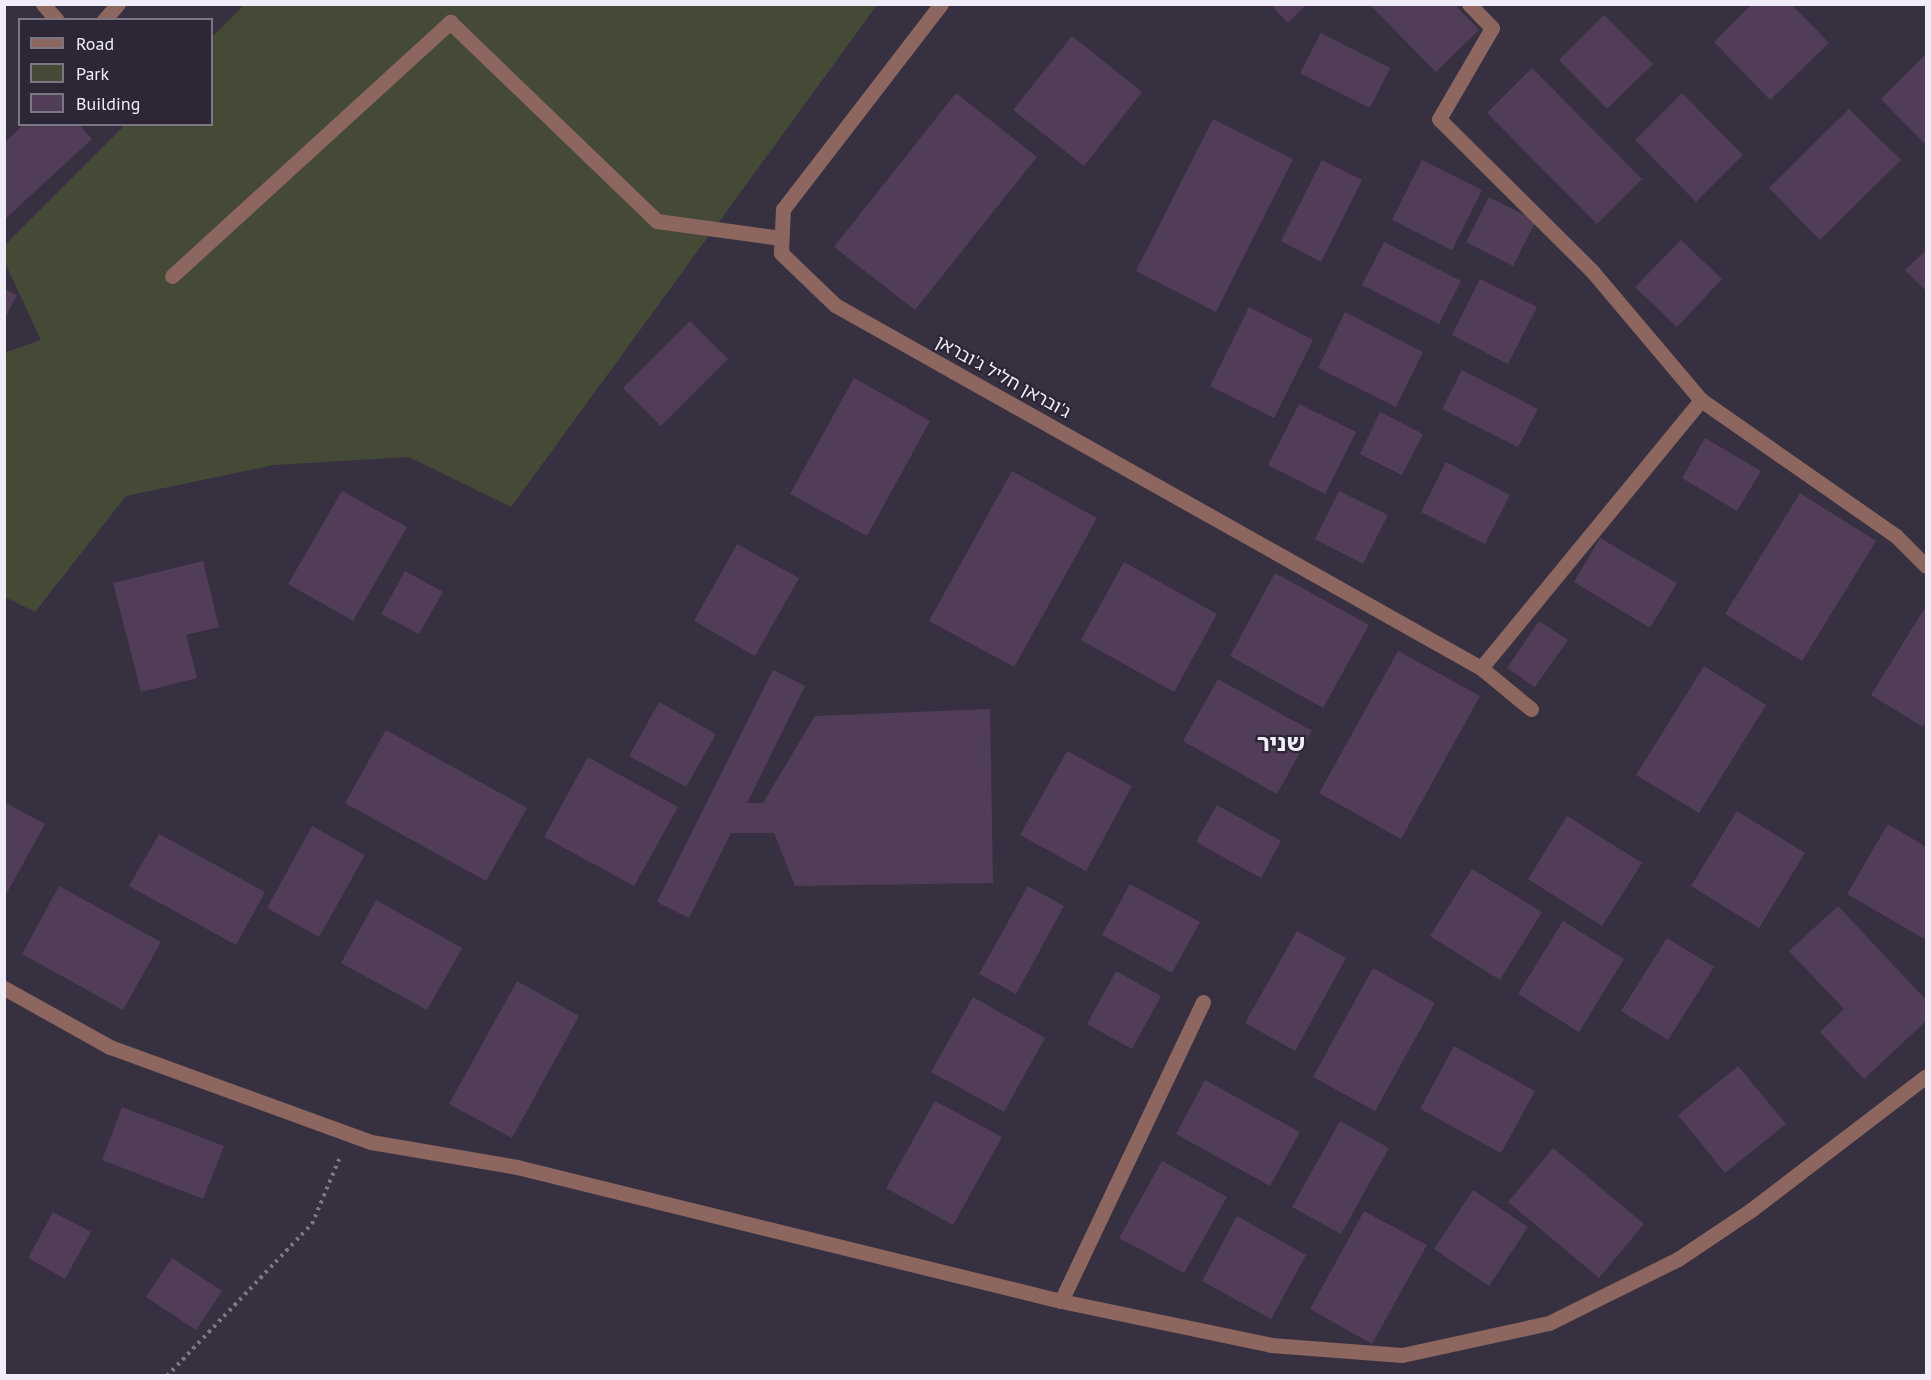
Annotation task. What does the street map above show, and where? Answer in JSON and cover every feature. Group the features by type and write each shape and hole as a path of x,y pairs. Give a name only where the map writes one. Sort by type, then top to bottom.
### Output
{"street":[{"path":"42,4 55,18"},
{"path":"106,18 118,4"},
{"name":"ג'ובראן חליל ג'ובראן","path":"941,4 783,209 781,253 835,305 1481,668 1531,709"},
{"path":"1469,4 1492,28 1440,119 1593,271 1701,400 1896,536 1926,566"},
{"path":"172,276 450,22 657,221 781,238"},
{"path":"1481,668 1701,400"},
{"path":"4,988 110,1047 371,1142 517,1167 1061,1301 1271,1345 1402,1355 1549,1323 1678,1259 1751,1210 1926,1076"},
{"path":"1061,1301 1203,1002"}],"path":[{"path":"167,1376 312,1224 350,1135"}],"green space":[{"path":"244,5 877,5 511,507 409,457 274,465 126,496 35,612 5,597 4,353 41,340 5,263 5,245 124,126 213,126 213,36"}],"building":[{"path":"1270,4 1307,4 1288,23"},
{"path":"1369,4 1454,4 1479,30 1436,72"},
{"path":"1752,4 1791,4 1829,43 1770,100 1714,42"},
{"path":"1604,15 1653,64 1607,109 1559,60"},
{"path":"1321,33 1390,68 1370,108 1300,73"},
{"path":"1072,36 1142,92 1084,166 1013,110"},
{"path":"1926,54 1926,145 1881,99"},
{"path":"1532,68 1642,179 1597,224 1487,113"},
{"path":"956,93 1037,157 915,310 834,247"},
{"path":"1682,93 1743,155 1696,202 1635,140"},
{"path":"1849,109 1901,160 1820,240 1769,188"},
{"path":"1213,119 1293,159 1216,312 1136,271"},
{"path":"22,126 81,126 92,139 4,220 4,143"},
{"path":"1322,160 1362,180 1321,262 1281,241"},
{"path":"1422,160 1482,190 1452,250 1392,220"},
{"path":"1489,197 1536,221 1513,266 1466,242"},
{"path":"1681,240 1722,279 1677,327 1635,287"},
{"path":"1384,242 1461,281 1439,324 1362,285"},
{"path":"1926,250 1926,291 1905,270"},
{"path":"1480,279 1537,307 1508,364 1452,335"},
{"path":"4,289 17,295 4,320"},
{"path":"1249,307 1313,340 1274,418 1210,386"},
{"path":"1345,312 1423,352 1396,407 1318,368"},
{"path":"690,321 728,359 661,426 623,388"},
{"path":"1462,370 1538,409 1518,447 1442,409"},
{"path":"854,378 930,421 867,536 790,494"},
{"path":"1299,404 1356,432 1325,494 1268,465"},
{"path":"1380,412 1423,434 1402,475 1360,454"},
{"path":"1705,438 1761,471 1737,511 1682,478"},
{"path":"1446,462 1510,495 1485,544 1421,512"},
{"path":"1012,471 1097,518 1014,667 929,621"},
{"path":"342,491 407,527 353,621 288,584"},
{"path":"1339,491 1388,515 1363,564 1315,539"},
{"path":"1800,493 1876,541 1802,661 1725,614"},
{"path":"1600,538 1677,583 1650,628 1574,582"},
{"path":"737,544 799,578 755,656 694,621"},
{"path":"203,561 219,627 186,635 197,678 141,692 113,583"},
{"path":"1124,562 1217,614 1174,692 1081,640"},
{"path":"405,571 443,592 419,634 381,614"},
{"path":"1275,573 1369,625 1323,708 1230,656"},
{"path":"1926,606 1926,722 1923,727 1871,695"},
{"path":"1539,621 1568,640 1535,687 1507,668"},
{"path":"1398,651 1480,696 1401,839 1319,793"},
{"path":"1704,666 1766,705 1699,813 1636,775"},
{"path":"773,670 805,686 747,803 763,803 815,716 990,709 993,883 795,886 774,833 731,833 689,918 657,902"},
{"path":"1218,679 1312,731 1277,794 1183,741"},
{"path":"659,702 716,734 686,787 629,756"},
{"path":"386,730 527,808 486,881 345,803"},
{"path":"1067,751 1132,786 1086,871 1020,835"},
{"path":"588,757 678,807 634,886 544,837"},
{"path":"4,802 45,824 4,898"},
{"path":"1217,805 1281,841 1261,878 1196,842"},
{"path":"1737,811 1805,853 1759,928 1691,886"},
{"path":"1567,816 1642,863 1602,926 1528,879"},
{"path":"1888,824 1926,847 1926,940 1847,894"},
{"path":"312,826 365,855 319,937 267,908"},
{"path":"159,834 265,892 236,945 129,886"},
{"path":"1472,869 1542,912 1500,980 1430,936"},
{"path":"1130,884 1200,922 1172,973 1102,935"},
{"path":"59,886 161,942 123,1010 22,954"},
{"path":"1028,886 1064,906 1016,994 979,974"},
{"path":"376,900 462,948 427,1010 341,963"},
{"path":"1838,906 1926,1000 1926,1021 1864,1079 1820,1032 1844,1009 1789,951"},
{"path":"1563,921 1624,959 1579,1032 1518,994"},
{"path":"1297,931 1346,958 1295,1051 1245,1023"},
{"path":"1667,938 1714,967 1668,1040 1621,1011"},
{"path":"1373,968 1435,1003 1375,1111 1313,1077"},
{"path":"1116,971 1161,996 1132,1049 1087,1024"},
{"path":"517,981 579,1016 512,1138 449,1104"},
{"path":"973,997 1045,1038 1004,1112 931,1072"},
{"path":"1454,1046 1535,1091 1501,1153 1420,1109"},
{"path":"1738,1066 1786,1124 1725,1173 1678,1115"},
{"path":"1205,1080 1300,1132 1270,1186 1176,1134"},
{"path":"935,1101 1002,1137 953,1225 886,1188"},
{"path":"122,1107 224,1146 203,1199 102,1160"},
{"path":"1340,1121 1389,1148 1341,1234 1292,1207"},
{"path":"1553,1148 1644,1224 1599,1278 1508,1202"},
{"path":"1162,1161 1227,1197 1184,1273 1119,1238"},
{"path":"1473,1190 1528,1227 1489,1286 1434,1249"},
{"path":"1364,1211 1427,1245 1372,1344 1310,1309"},
{"path":"53,1212 91,1232 65,1279 28,1258"},
{"path":"1237,1216 1306,1255 1271,1319 1202,1281"},
{"path":"172,1258 222,1291 196,1330 146,1297"}],"district":[{"name":"שניר","path":"1281,743"}]}
